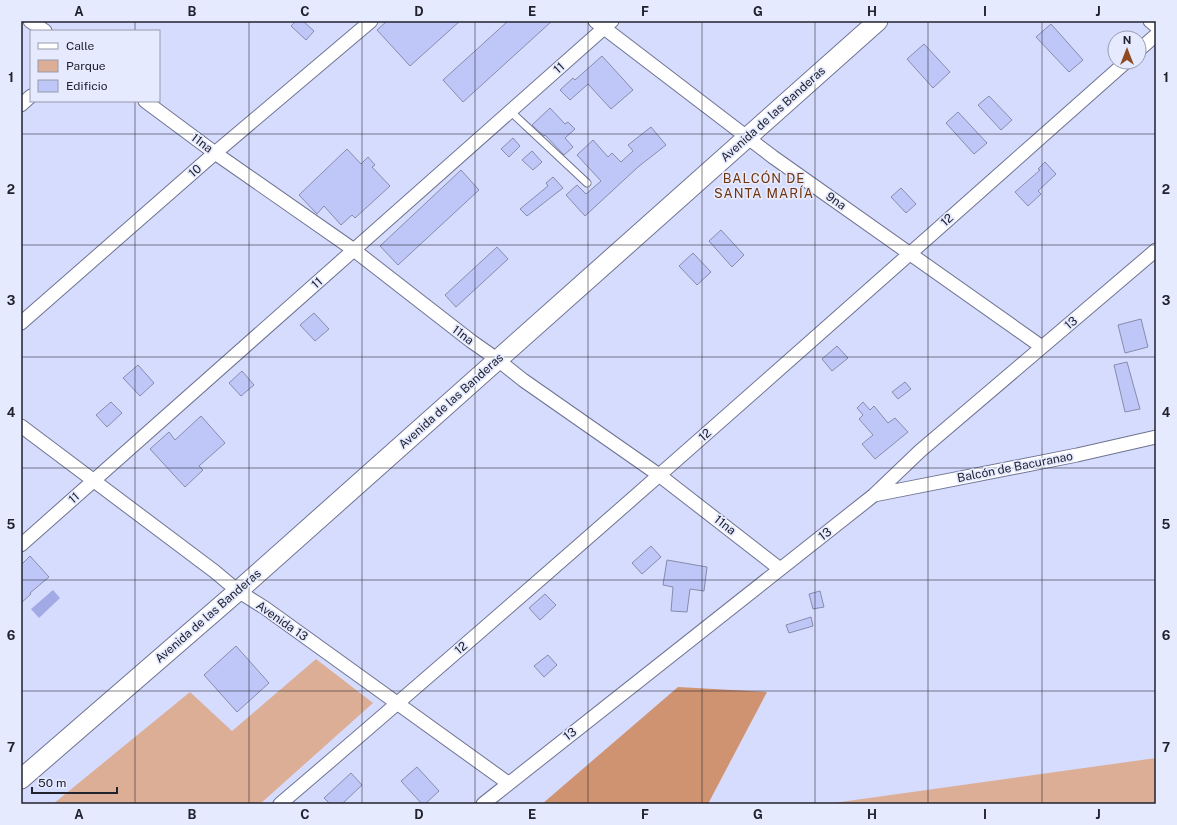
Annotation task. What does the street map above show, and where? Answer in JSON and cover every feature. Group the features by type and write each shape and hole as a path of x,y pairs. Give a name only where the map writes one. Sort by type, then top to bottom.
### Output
{"street":[{"path":"30,21 44,30"},
{"name":"10","path":"21,323 215,153 371,21"},
{"name":"Avenida de las Banderas","path":"21,779 238,591 878,21"},
{"path":"1150,21 1156,26"},
{"name":"9na","path":"604,23 718,116 773,157 910,252 1042,347"},
{"name":"11","path":"21,545 510,111 604,23"},
{"path":"1147,43 1156,35"},
{"name":"12","path":"280,804 398,704 1117,70"},
{"path":"21,105 30,97"},
{"name":"11na","path":"146,102 215,153 354,250 470,341 659,475 780,569"},
{"name":"13","path":"483,804 874,495 920,451 1156,250"},
{"name":"Avenida 13","path":"21,426 214,570 238,591 265,608 508,783"},
{"name":"Balcón de Bacuranao","path":"874,495 1076,455 1156,436"}],"lane":[{"path":"510,111 587,183"}],"green space":[{"path":"316,659 373,703 260,804 53,804 190,692 232,731"},
{"path":"1156,758 1156,804 826,804"}],"shaded area":[{"path":"678,687 767,692 708,804 542,804"}],"water":[{"path":"53,590 60,598 39,618 31,609"}],"building":[{"path":"296,21 303,21 314,31 306,40 291,26"},
{"path":"387,21 460,21 410,66 377,30"},
{"path":"508,21 552,21 463,102 443,80"},
{"path":"1051,24 1083,60 1069,72 1036,37"},
{"path":"924,44 950,72 933,88 907,59"},
{"path":"602,56 633,90 611,109 588,84 570,100 560,90 573,78 575,80"},
{"path":"989,96 1012,120 1001,130 978,105"},
{"path":"550,108 565,124 568,122 575,129 565,138 573,147 564,155 545,135 544,136 532,125"},
{"path":"958,112 987,143 974,154 946,123"},
{"path":"651,127 666,145 638,167 585,216 566,195 577,185 586,194 601,181 577,155 593,140 608,157 612,153 621,162 633,151 628,145"},
{"path":"513,138 520,146 509,157 501,149"},
{"path":"347,149 361,164 368,157 375,165 372,167 390,186 355,218 352,215 341,225 324,206 317,214 299,195"},
{"path":"532,151 542,162 533,170 522,160"},
{"path":"1045,162 1056,174 1038,191 1041,194 1028,206 1015,192 1040,170 1038,169"},
{"path":"461,170 479,190 398,265 380,246"},
{"path":"553,177 563,188 527,216 520,209 548,186 546,183"},
{"path":"901,188 916,204 906,213 891,197"},
{"path":"721,230 744,255 732,267 709,241"},
{"path":"497,247 508,259 456,307 445,295"},
{"path":"693,253 711,272 697,285 679,266"},
{"path":"314,313 329,329 315,341 300,325"},
{"path":"1141,319 1148,347 1125,353 1118,325"},
{"path":"837,346 848,358 832,371 822,359"},
{"path":"1127,362 1140,409 1125,412 1114,365"},
{"path":"138,365 154,383 140,396 123,378"},
{"path":"242,371 254,385 241,396 229,383"},
{"path":"905,382 911,389 898,399 892,392"},
{"path":"111,402 122,413 107,427 96,415"},
{"path":"863,402 870,410 874,406 888,423 895,418 908,432 875,459 862,444 873,435 859,419 863,415 857,408"},
{"path":"201,416 225,443 199,466 203,470 185,487 150,449 169,432 175,440"},
{"path":"651,546 661,557 642,574 632,563"},
{"path":"30,556 49,577 30,593 31,594 21,603 21,565"},
{"path":"667,560 707,567 704,591 690,589 687,612 671,611 673,587 663,585"},
{"path":"820,591 824,607 813,609 809,594"},
{"path":"545,594 556,605 540,620 529,608"},
{"path":"811,617 813,626 789,633 786,625"},
{"path":"236,646 269,683 237,712 204,675"},
{"path":"548,655 557,665 544,677 534,666"},
{"path":"417,767 439,791 425,804 422,804 401,781"},
{"path":"351,773 362,785 342,804 330,804 324,798"}],"district":[{"name":"BALCÓN DE SANTA MARÍA","path":"764,186"}]}
